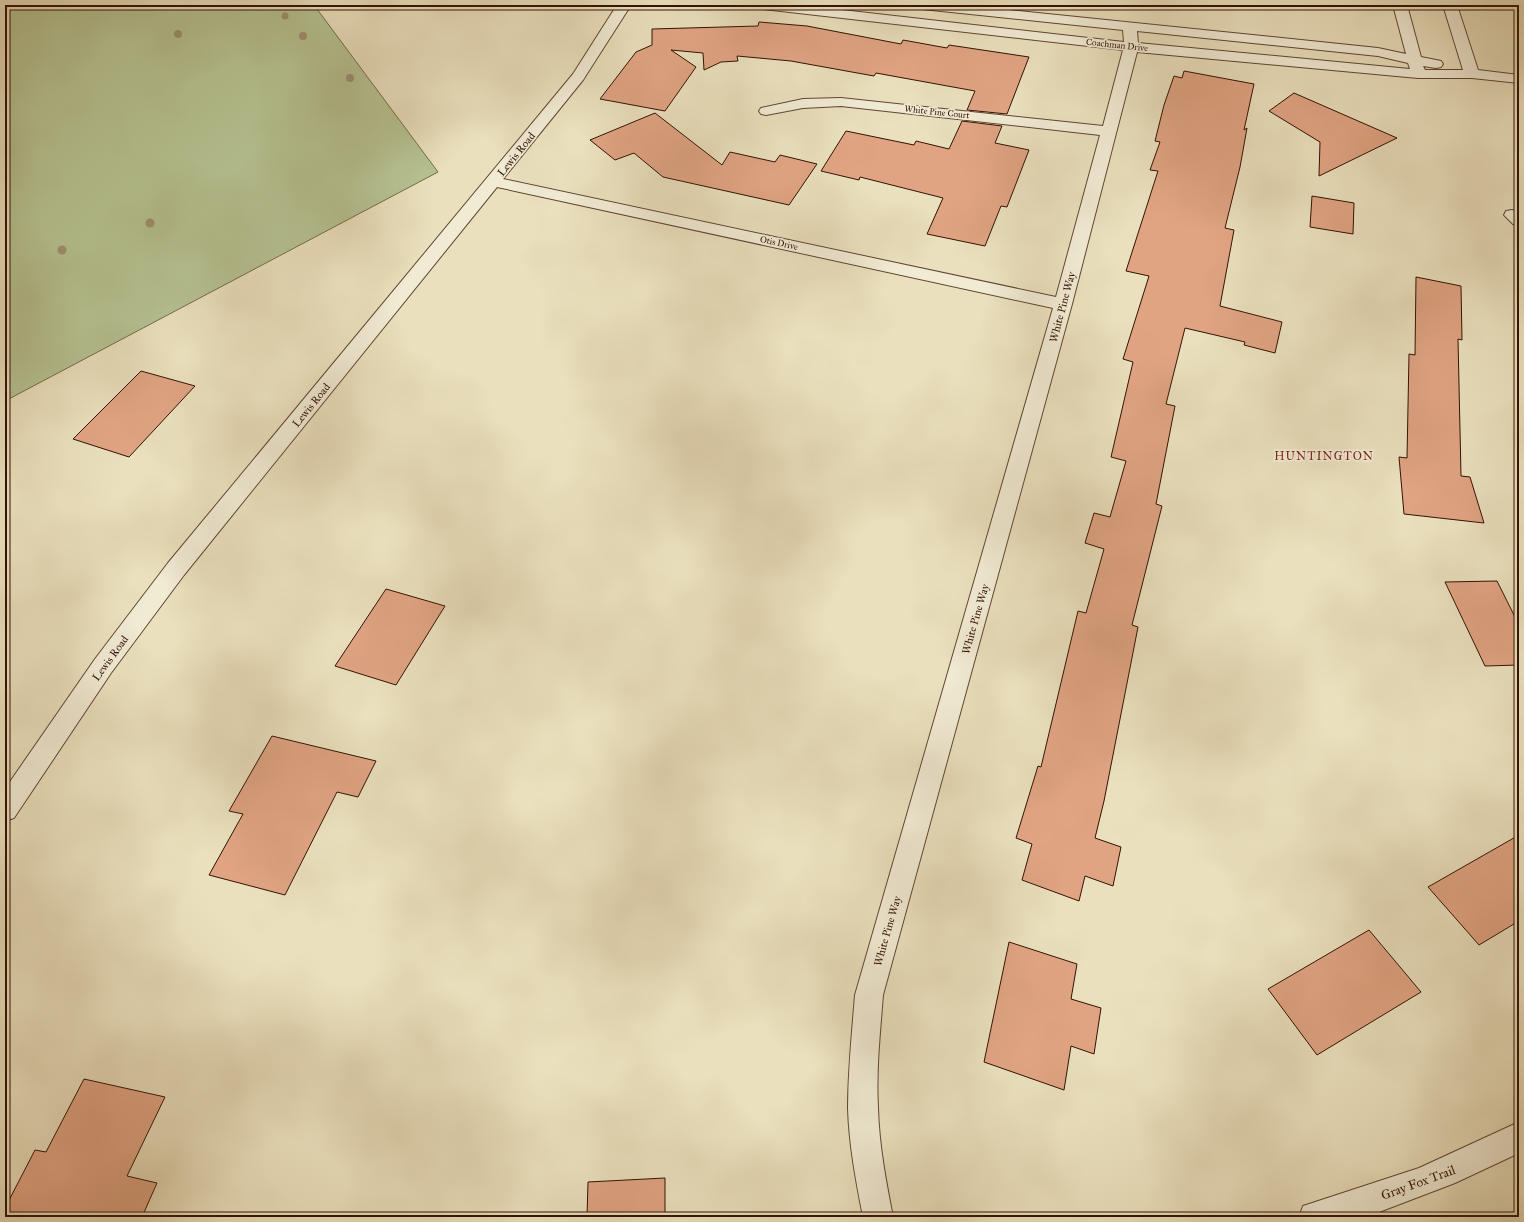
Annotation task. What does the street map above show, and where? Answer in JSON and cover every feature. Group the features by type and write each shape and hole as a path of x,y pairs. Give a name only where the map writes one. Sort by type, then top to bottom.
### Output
{"street":[{"name":"Lewis Road","path":"5,810 103,666 176,569 494,182 578,77 624,5"},
{"name":"Coachman Drive","path":"763,5 1130,37 1378,52 1414,59 1472,74"},
{"name":"Coachman Drive","path":"922,5 1130,37 1418,74 1472,74 1519,79"},
{"path":"1400,5 1418,74"},
{"path":"1450,5 1472,74"},
{"name":"White Pine Way","path":"878,1217 870,1174 863,1109 864,1060 869,995 1063,304 1109,131 1130,37"},
{"name":"White Pine Court","path":"766,111 791,104 818,101 841,102 1109,131"},
{"name":"Otis Drive","path":"494,182 1063,304"},
{"name":"Gray Fox Trail","path":"1314,1217 1345,1209 1466,1164 1519,1137"}],"green space":[{"path":"5,5 314,5 438,172 5,401"}],"building":[{"path":"759,22 807,26 901,44 903,40 947,48 949,45 1029,57 1007,114 967,110 975,91 876,73 874,76 791,61 737,56 738,61 721,62 704,70 703,53 671,50 696,67 665,111 600,99 636,52 652,45 652,29 758,26"},
{"path":"1184,71 1254,84 1244,130 1247,128 1240,167 1225,228 1234,230 1220,306 1282,322 1275,353 1244,345 1245,342 1185,328 1166,404 1175,406 1156,504 1162,506 1132,625 1138,627 1104,801 1095,838 1121,847 1113,886 1085,876 1079,901 1022,880 1032,844 1016,838 1038,766 1041,767 1078,611 1086,613 1104,549 1085,543 1094,513 1110,517 1126,461 1111,457 1133,362 1123,359 1149,276 1126,271 1158,171 1150,170 1160,142 1155,141 1164,105 1174,76 1182,78"},
{"path":"1294,93 1397,138 1319,176 1320,142 1269,111"},
{"path":"655,113 722,165 730,152 775,162 780,155 817,164 789,205 663,177 634,153 615,160 590,140"},
{"path":"962,121 1002,126 995,143 1029,150 1007,207 1001,206 985,246 927,234 943,198 860,177 859,180 821,171 846,131 914,145 916,141 949,149"},
{"path":"1312,196 1354,203 1353,234 1310,227"},
{"path":"1416,277 1461,286 1462,340 1458,339 1461,476 1470,477 1484,523 1404,514 1399,457 1407,458 1409,354 1415,355"},
{"path":"141,371 195,386 129,457 73,439"},
{"path":"1497,581 1519,625 1519,665 1485,666 1445,582"},
{"path":"386,589 445,606 396,685 335,666"},
{"path":"272,736 376,761 358,797 337,792 285,895 209,875 243,814 229,811"},
{"path":"1519,835 1519,921 1479,945 1428,887"},
{"path":"1369,930 1421,992 1317,1055 1268,989"},
{"path":"1009,942 1077,964 1071,999 1101,1008 1094,1054 1071,1046 1064,1090 984,1062"},
{"path":"84,1079 165,1097 127,1176 157,1183 142,1217 5,1217 5,1208 35,1150 46,1152"},
{"path":"665,1178 665,1217 587,1217 588,1182"}],"district":[{"name":"HUNTINGTON","path":"1324,456"}]}
